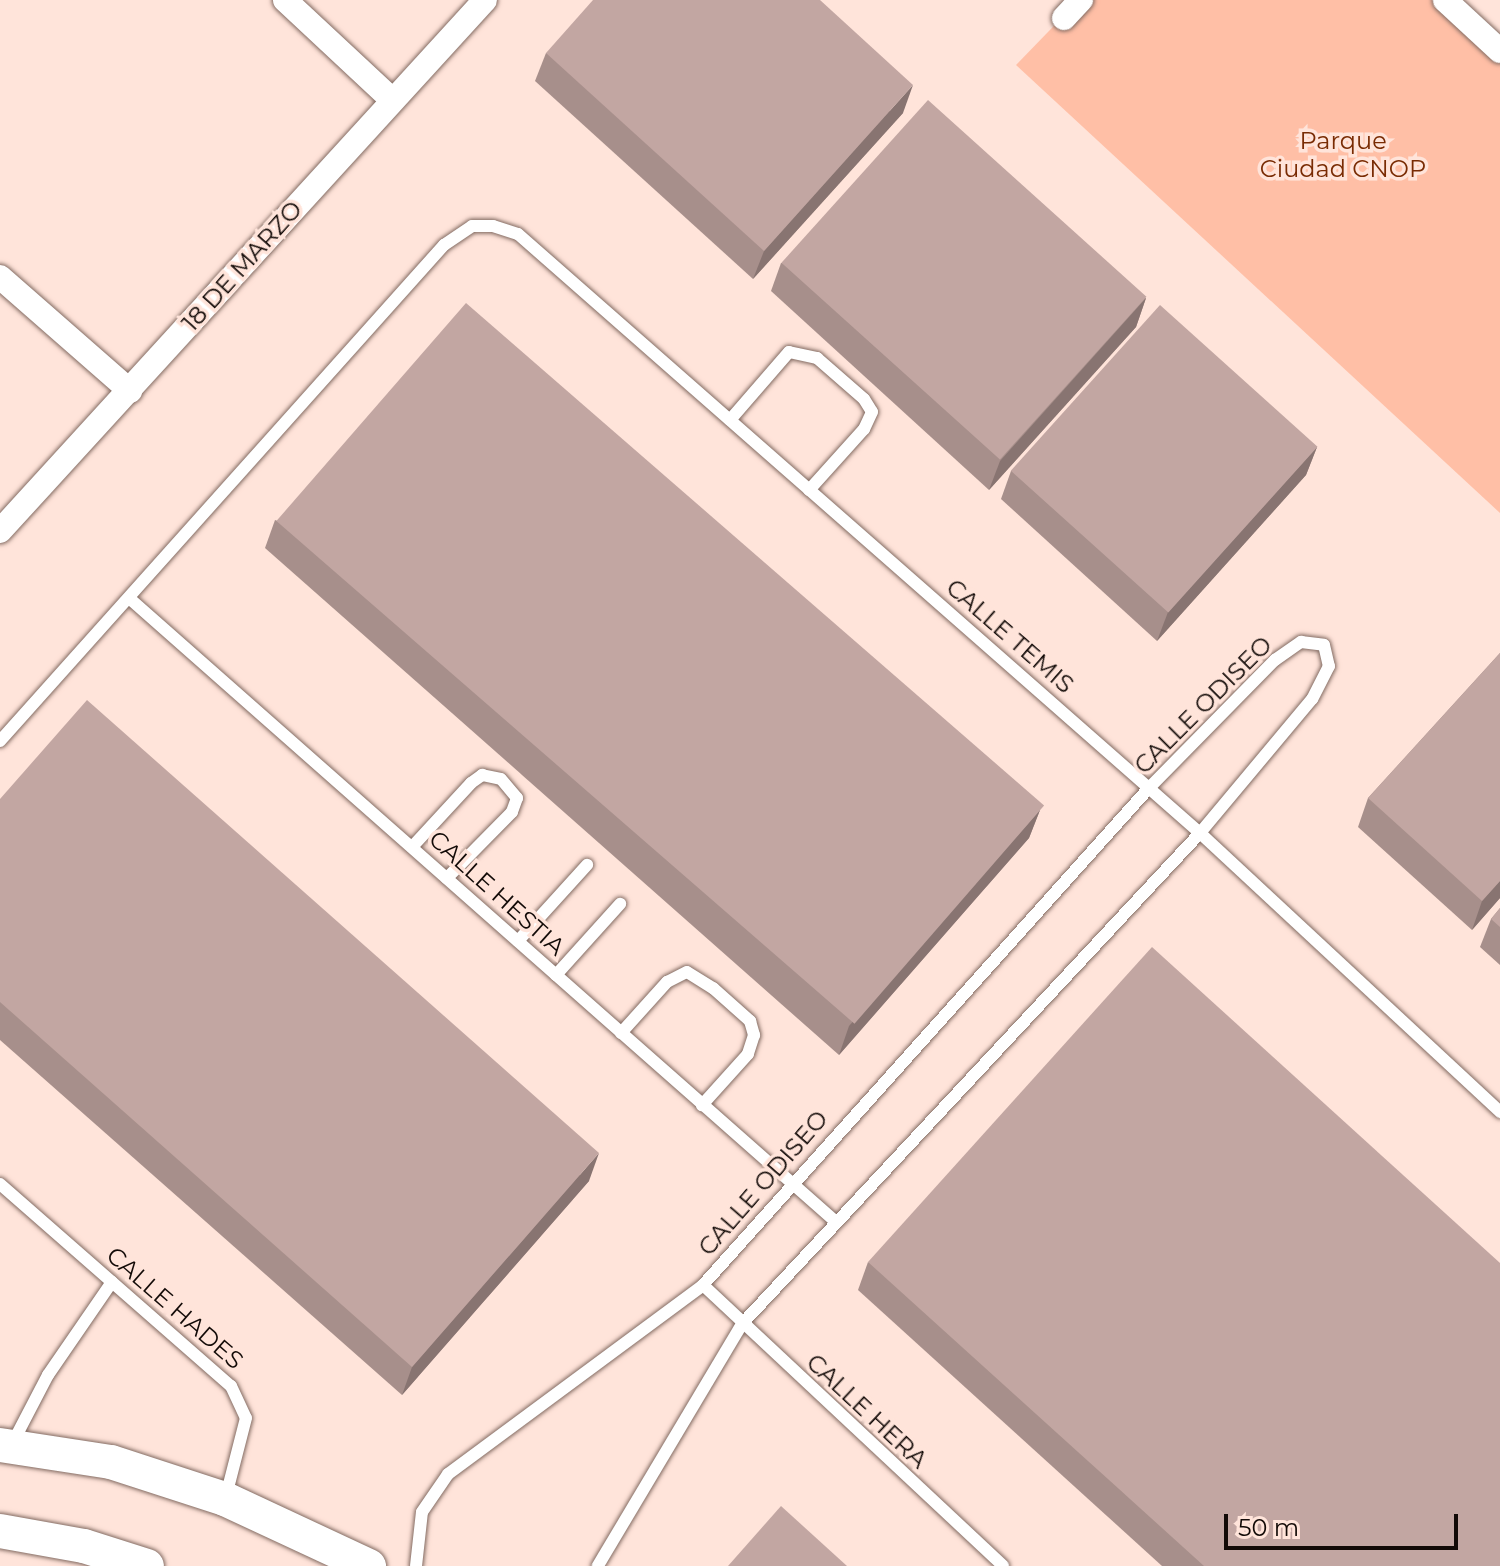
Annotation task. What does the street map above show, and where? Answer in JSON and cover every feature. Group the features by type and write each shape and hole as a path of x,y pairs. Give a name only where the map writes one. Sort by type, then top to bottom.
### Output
{"street":[{"path":"285,0 391,99"},
{"name":"18 DE MARZO","path":"0,531 130,391 391,99 485,0"},
{"path":"1445,0 1500,51"},
{"path":"0,277 130,391"},
{"path":"5,1446 111,1462 225,1499 369,1566"},
{"path":"0,1531 84,1546 147,1566"}],"lane":[{"name":"CALLE TEMIS","path":"129,598 444,245 472,226 518,234 1200,833 1500,1112"},
{"path":"730,420 789,352 817,358 864,399 872,412 864,429 809,490"},
{"path":"0,741 129,598"},
{"name":"CALLE HESTIA","path":"129,598 836,1222"},
{"name":"CALLE ODISEO","path":"416,1566 422,1512 448,1474 703,1285 791,1183 1149,788 1275,660 1301,642 1324,645 1329,666 1312,699 1200,833 742,1324 598,1566"},
{"path":"412,847 471,783 482,775 501,779 517,798 512,812 447,878"},
{"path":"518,941 587,865"},
{"path":"556,975 620,904"},
{"path":"621,1033 667,982 687,972 713,988 750,1021 754,1035 748,1054 702,1105"},
{"name":"CALLE HADES","path":"0,1184 231,1386 243,1402 243,1440 225,1499"},
{"path":"5,1446 48,1375 112,1282"},
{"name":"CALLE HERA","path":"703,1285 1003,1566"}],"green space":[{"name":"Parque Ciudad CNOP","path":"1079,0 1446,0 1500,50 1500,513 1016,65"}],"building":[{"path":"593,0 820,0 913,85 764,251 546,53"},
{"path":"928,100 1146,297 1000,459 781,263"},
{"path":"466,303 1044,806 855,1024 276,521"},
{"path":"1160,305 1318,447 1168,613 1011,471"},
{"path":"1500,653 1500,881 1482,901 1368,798"},
{"path":"87,700 599,1153 412,1367 0,1002 0,799"},
{"path":"1500,908 1500,927 1491,919"},
{"path":"1152,947 1500,1263 1500,1566 1204,1566 868,1262"},
{"path":"781,1506 847,1566 728,1566"}]}
